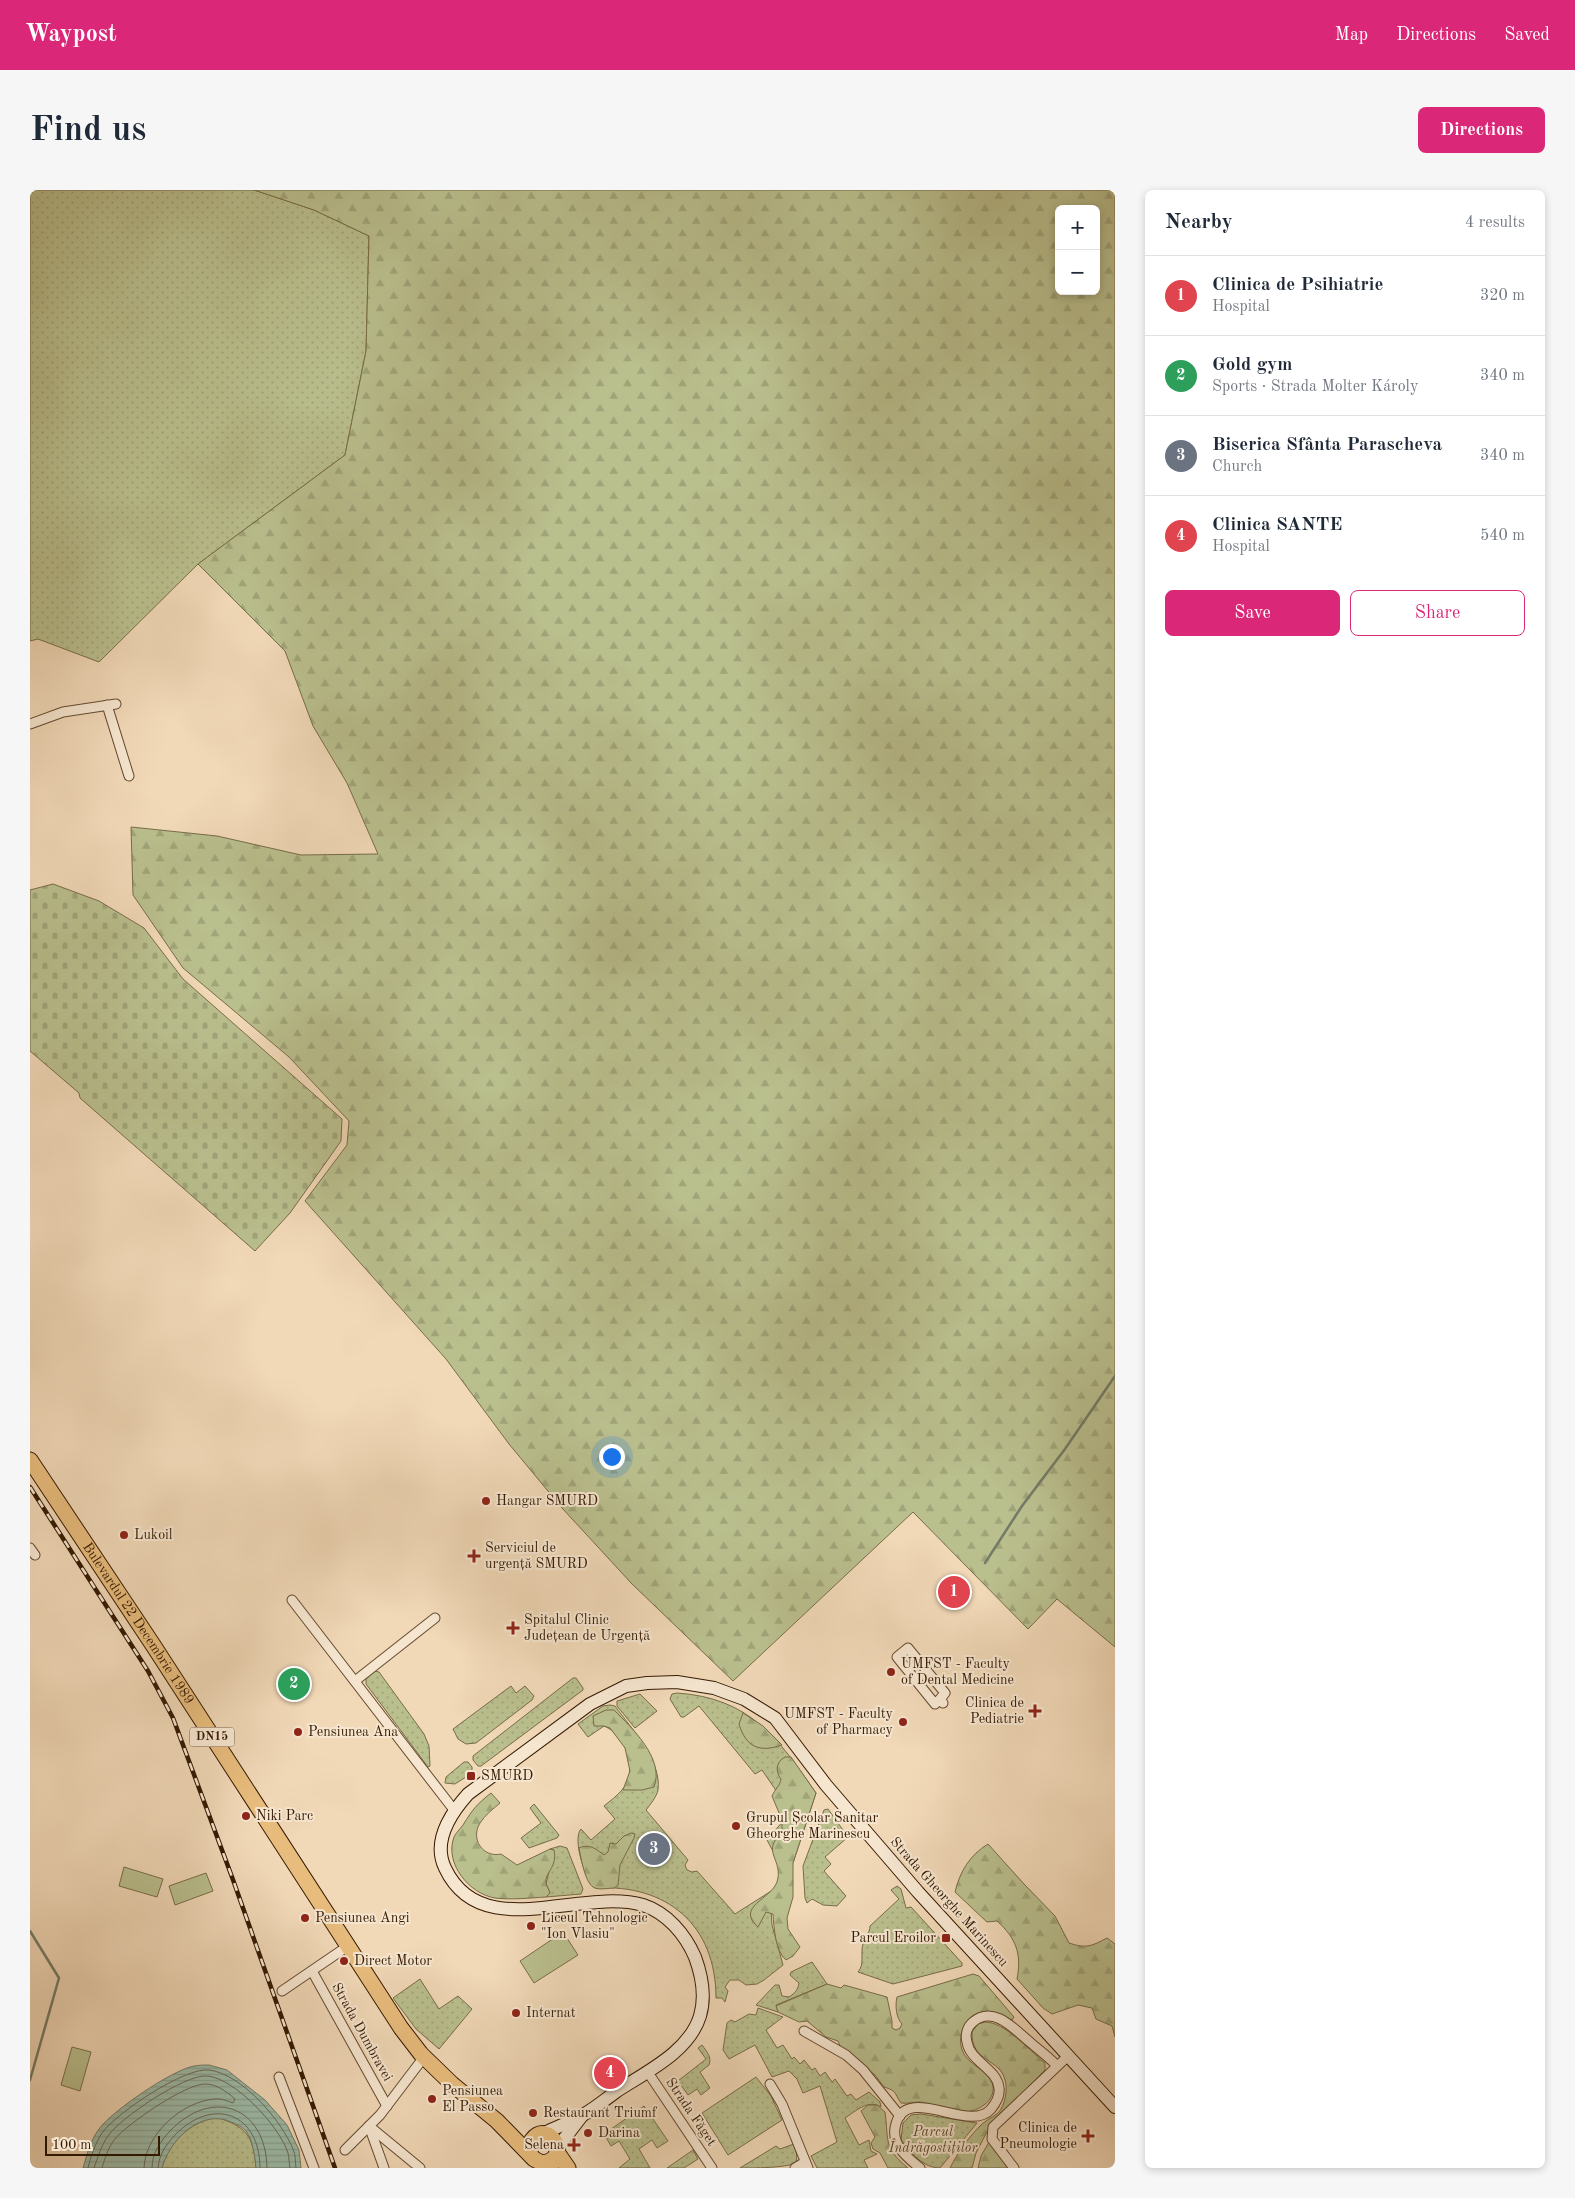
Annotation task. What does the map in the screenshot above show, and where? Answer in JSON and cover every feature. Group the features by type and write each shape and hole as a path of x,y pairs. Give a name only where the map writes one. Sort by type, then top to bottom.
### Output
{"main road":[{"name":"Bulevardul 22 Decembrie 1989","path":"30,1460 153,1645 385,2004 424,2057 541,2162"},
{"name":"Strada Gheorghe Marinescu","path":"539,2135 583,2115 682,2045 693,2031 700,2016 703,1997 701,1974 691,1950 675,1926 661,1914 644,1906 624,1902 527,1908 492,1908 472,1901 456,1888 444,1866 440,1848 444,1828 454,1810 468,1794 590,1704 618,1690 637,1684 678,1682 701,1685 736,1695 775,1718 826,1785 918,1892 1115,2107"},
{"name":"Strada Gheorghe Marinescu","path":"557,2150 583,2115"},
{"name":"Bulevardul 22 Decembrie 1989","path":"497,2122 554,2139 557,2150 568,2168"},
{"path":"539,2135 531,2142 541,2162 552,2160 557,2150"}],"street":[{"path":"30,724 63,712 111,705 128,776"},
{"path":"292,1600 454,1810"},
{"path":"355,1681 435,1618"},
{"path":"908,1648 945,1693 942,1701 935,1704 897,1657 908,1648"},
{"path":"282,1991 348,1946"},
{"name":"Strada Dumbravei","path":"312,1971 387,2106"},
{"path":"920,2168 901,2150 896,2141 894,2131 898,2115 911,2108 921,2107 964,2116 978,2115 989,2111 997,2101 1000,2088 996,2078 972,2054 967,2044 966,2033 972,2023 985,2016 994,2017 1008,2024 1057,2066"},
{"path":"804,2030 846,2055 863,2070 898,2115"},
{"path":"1014,2168 992,2139 993,2127 1068,2056"},
{"path":"345,2150 387,2106 424,2057"},
{"name":"Strada Făget","path":"647,2071 712,2168"},
{"path":"279,2076 313,2168"},
{"path":"770,2084 782,2104 807,2165 795,2168"},
{"path":"369,2126 384,2168"},
{"path":"369,2126 420,2168"}],"green space":[{"path":"30,190 254,190 314,210 369,236 366,351 345,455 198,564 99,662 38,639 30,641"},
{"path":"254,190 1115,190 1115,1647 1057,1599 1028,1629 913,1512 733,1681 632,1584 562,1508 509,1444 446,1359 305,1201 347,1145 349,1121 289,1057 183,968 133,895 131,827 217,836 301,855 378,854 347,783 313,726 285,651 198,564 345,455 366,351 369,236 314,210"},
{"path":"53,884 99,901 144,928 183,979 342,1119 341,1141 290,1213 255,1251 80,1098 79,1093 30,1051 30,890"},
{"path":"375,1671 379,1672 424,1734 429,1746 430,1766 428,1767 366,1684 366,1675"},
{"path":"573,1678 576,1678 583,1690 481,1766 478,1766 473,1760 473,1756"},
{"path":"511,1686 516,1693 525,1686 534,1696 532,1700 476,1743 466,1744 458,1739 453,1729"},
{"path":"640,1694 657,1711 635,1728 617,1706 617,1701"},
{"path":"672,1694 702,1696 724,1703 743,1712 760,1724 789,1755 816,1793 793,1863 775,1855 767,1840 784,1820 775,1789 762,1770 755,1774 699,1706 684,1717 681,1717 670,1699"},
{"path":"603,1706 615,1706 650,1756 658,1779 658,1790 655,1798 646,1810 688,1860 685,1865 687,1870 697,1871 735,1914 779,1886 771,1910 772,1925 783,1965 757,1984 746,1985 739,1980 730,1980 725,1987 728,1991 725,2002 722,1998 716,1998 714,1972 707,1949 697,1930 683,1914 665,1902 645,1893 622,1889 596,1888 584,1869 578,1841 581,1829 591,1840 615,1819 604,1806 622,1790 627,1782 629,1773 630,1763 628,1754 624,1745 612,1731 604,1726 588,1737 578,1724"},
{"path":"606,1710 614,1710 645,1745 655,1766 654,1787 642,1790 623,1790 630,1771 625,1748 610,1728 594,1726 593,1716"},
{"path":"743,1713 763,1726 782,1745 760,1748 750,1743 745,1738 739,1724"},
{"path":"785,1757 791,1757 816,1793 793,1863 793,1897 787,1918 788,1929 800,1947 793,1956 786,1960 777,1945 773,1914 766,1912 758,1927 750,1914 752,1908 774,1888 777,1882 778,1868 773,1845 782,1833 782,1820 772,1796 781,1779 777,1770 778,1764"},
{"path":"464,1762 468,1762 472,1767 472,1773 455,1784 445,1783 446,1777"},
{"path":"491,1793 500,1803 487,1815 477,1829 480,1846 489,1853 501,1854 517,1865 550,1849 554,1850 553,1865 546,1878 546,1885 550,1893 546,1897 507,1899 486,1895 468,1884 456,1867 452,1847 454,1837 475,1808"},
{"path":"534,1804 559,1835 557,1838 529,1848 521,1838 541,1823 530,1808"},
{"path":"828,1809 848,1837 825,1857 831,1864 824,1871 846,1896 837,1906 823,1905 812,1899 807,1903 805,1898 803,1866 824,1810"},
{"path":"631,1833 635,1834 634,1838 620,1865 618,1885 614,1888 602,1889 592,1886 584,1870 579,1848 589,1846 604,1855 608,1852 610,1843 616,1844 624,1836"},
{"path":"988,1844 1055,1916 1069,1943 1089,1946 1107,1938 1115,1944 1115,2037 1112,2026 1096,2019 1092,2008 1078,2005 1052,2014 1043,2008 1017,1979 1018,1954 1013,1940 1004,1927 997,1921 987,1922 955,1892 960,1877 971,1858"},
{"path":"560,1846 567,1848 583,1889 581,1894 546,1897 550,1893 546,1884 554,1850 550,1849"},
{"path":"124,1867 163,1879 157,1897 119,1886"},
{"path":"206,1873 213,1891 175,1905 169,1886"},
{"path":"897,1886 901,1889 906,1908 911,1907 962,1963 962,1966 893,1984 858,1972 862,1962 862,1948 870,1926 899,1899 891,1890"},
{"path":"563,1932 578,1955 534,1983 520,1961"},
{"path":"812,1962 827,1984 776,2005 778,2012 756,2005 775,1985 779,1985 782,1996 789,1997 795,1993 799,1983 790,1975 791,1972"},
{"path":"973,1974 979,1976 1014,2017 1012,2020 994,2013 982,2012 976,2014 967,2022 961,2034 963,2052 970,2061 988,2076 993,2086 993,2091 989,2101 981,2107 965,2112 920,2102 901,2103 893,2091 884,2087 875,2075 841,2048 838,2041 826,2037 807,2021 799,2022 778,2012 776,2006 827,1984 841,1988 844,1985 887,1997 892,2028 896,2030 902,2024 896,2011 897,1997"},
{"path":"420,1979 439,2009 458,1996 472,2009 439,2049 416,2029 393,1998"},
{"path":"758,2008 783,2017 766,2030 777,2048 783,2045 792,2059 794,2057 800,2064 804,2060 812,2070 815,2068 820,2076 825,2072 832,2082 835,2079 847,2096 851,2094 856,2100 869,2092 880,2102 881,2107 871,2104 867,2105 845,2118 859,2145 869,2140 871,2151 877,2154 864,2160 868,2168 817,2168 811,2156 837,2142 820,2086 803,2093 797,2079 789,2071 772,2077 755,2045 729,2059 723,2050 727,2023 731,2020 735,2022 749,2014 756,2015"},
{"path":"985,2022 993,2023 1009,2032 1045,2063 1045,2070 991,2124 976,2153 972,2168 950,2168 963,2146 975,2131 998,2113 1005,2097 1006,2084 1002,2073 981,2055 973,2042 972,2032 978,2024"},
{"path":"702,2045 709,2055 710,2062 700,2072 710,2088 701,2095 697,2089 688,2095 678,2081 706,2059 698,2048"},
{"path":"72,2047 91,2052 80,2091 61,2085"},
{"path":"756,2077 771,2096 782,2120 728,2155 702,2113"},
{"path":"868,2105 877,2105 885,2112 887,2137 891,2149 894,2155 908,2168 888,2168 880,2153 873,2149 871,2143 875,2137 861,2111"},
{"path":"644,2106 668,2141 657,2148 652,2140 639,2149 650,2168 619,2168 630,2159 619,2141 611,2146 604,2134"},
{"name":"Parcul Îndrăgostiților","path":"921,2114 977,2123 940,2168 923,2163 913,2155 901,2140 903,2123 911,2115"},
{"path":"216,2117 235,2125 246,2134 253,2148 256,2168 162,2168 170,2149 182,2135 198,2124"},
{"path":"989,2142 1010,2168 978,2168 981,2156"},
{"path":"794,2144 797,2156 795,2163 791,2165 740,2168 776,2146 780,2149"},
{"path":"693,2150 698,2159 684,2168 667,2168"}],"water":[{"path":"209,2065 227,2070 265,2100 287,2125 299,2150 301,2168 256,2168 252,2144 246,2131 232,2122 215,2119 205,2120 186,2131 171,2148 162,2168 83,2168 93,2138 106,2121 116,2112 143,2092 172,2075 194,2066"}],"waterway":[{"path":"985,1563 1022,1506 1065,1449 1115,1376"},
{"path":"30,1931 59,1978 30,2080"}],"railway":[{"path":"30,1487 148,1671 173,1718 232,1877 335,2168"}],"place":[{"name":"Hangar SMURD","path":"486,1501"},
{"name":"Lukoil","path":"124,1535"},
{"name":"Serviciul de urgență SMURD","path":"474,1556"},
{"name":"Clinica de Psihiatrie","path":"954,1592"},
{"name":"Spitalul Clinic Județean de Urgență","path":"513,1628"},
{"name":"UMFST - Faculty of Dental Medicine","path":"891,1672"},
{"name":"Gold gym","path":"294,1684"},
{"name":"Clinica de Pediatrie","path":"1035,1711"},
{"name":"UMFST - Faculty of Pharmacy","path":"903,1722"},
{"name":"Pensiunea Ana","path":"298,1732"},
{"name":"SMURD","path":"471,1776"},
{"name":"Niki Parc","path":"246,1816"},
{"name":"Grupul Școlar Sanitar Gheorghe Marinescu","path":"736,1826"},
{"name":"Biserica Sfânta Parascheva","path":"654,1849"},
{"name":"Pensiunea Angi","path":"305,1918"},
{"name":"Liceul Tehnologic \"Ion Vlasiu\"","path":"531,1926"},
{"name":"Parcul Eroilor","path":"946,1938"},
{"name":"Direct Motor","path":"344,1961"},
{"name":"Internat","path":"516,2013"},
{"name":"Clinica SANTE","path":"610,2073"},
{"name":"Pensiunea El Passo","path":"432,2099"},
{"name":"Restaurant Triumf","path":"533,2113"},
{"name":"Darina","path":"588,2133"},
{"name":"Clinica de Pneumologie","path":"1088,2136"},
{"name":"Selena","path":"574,2145"}]}
